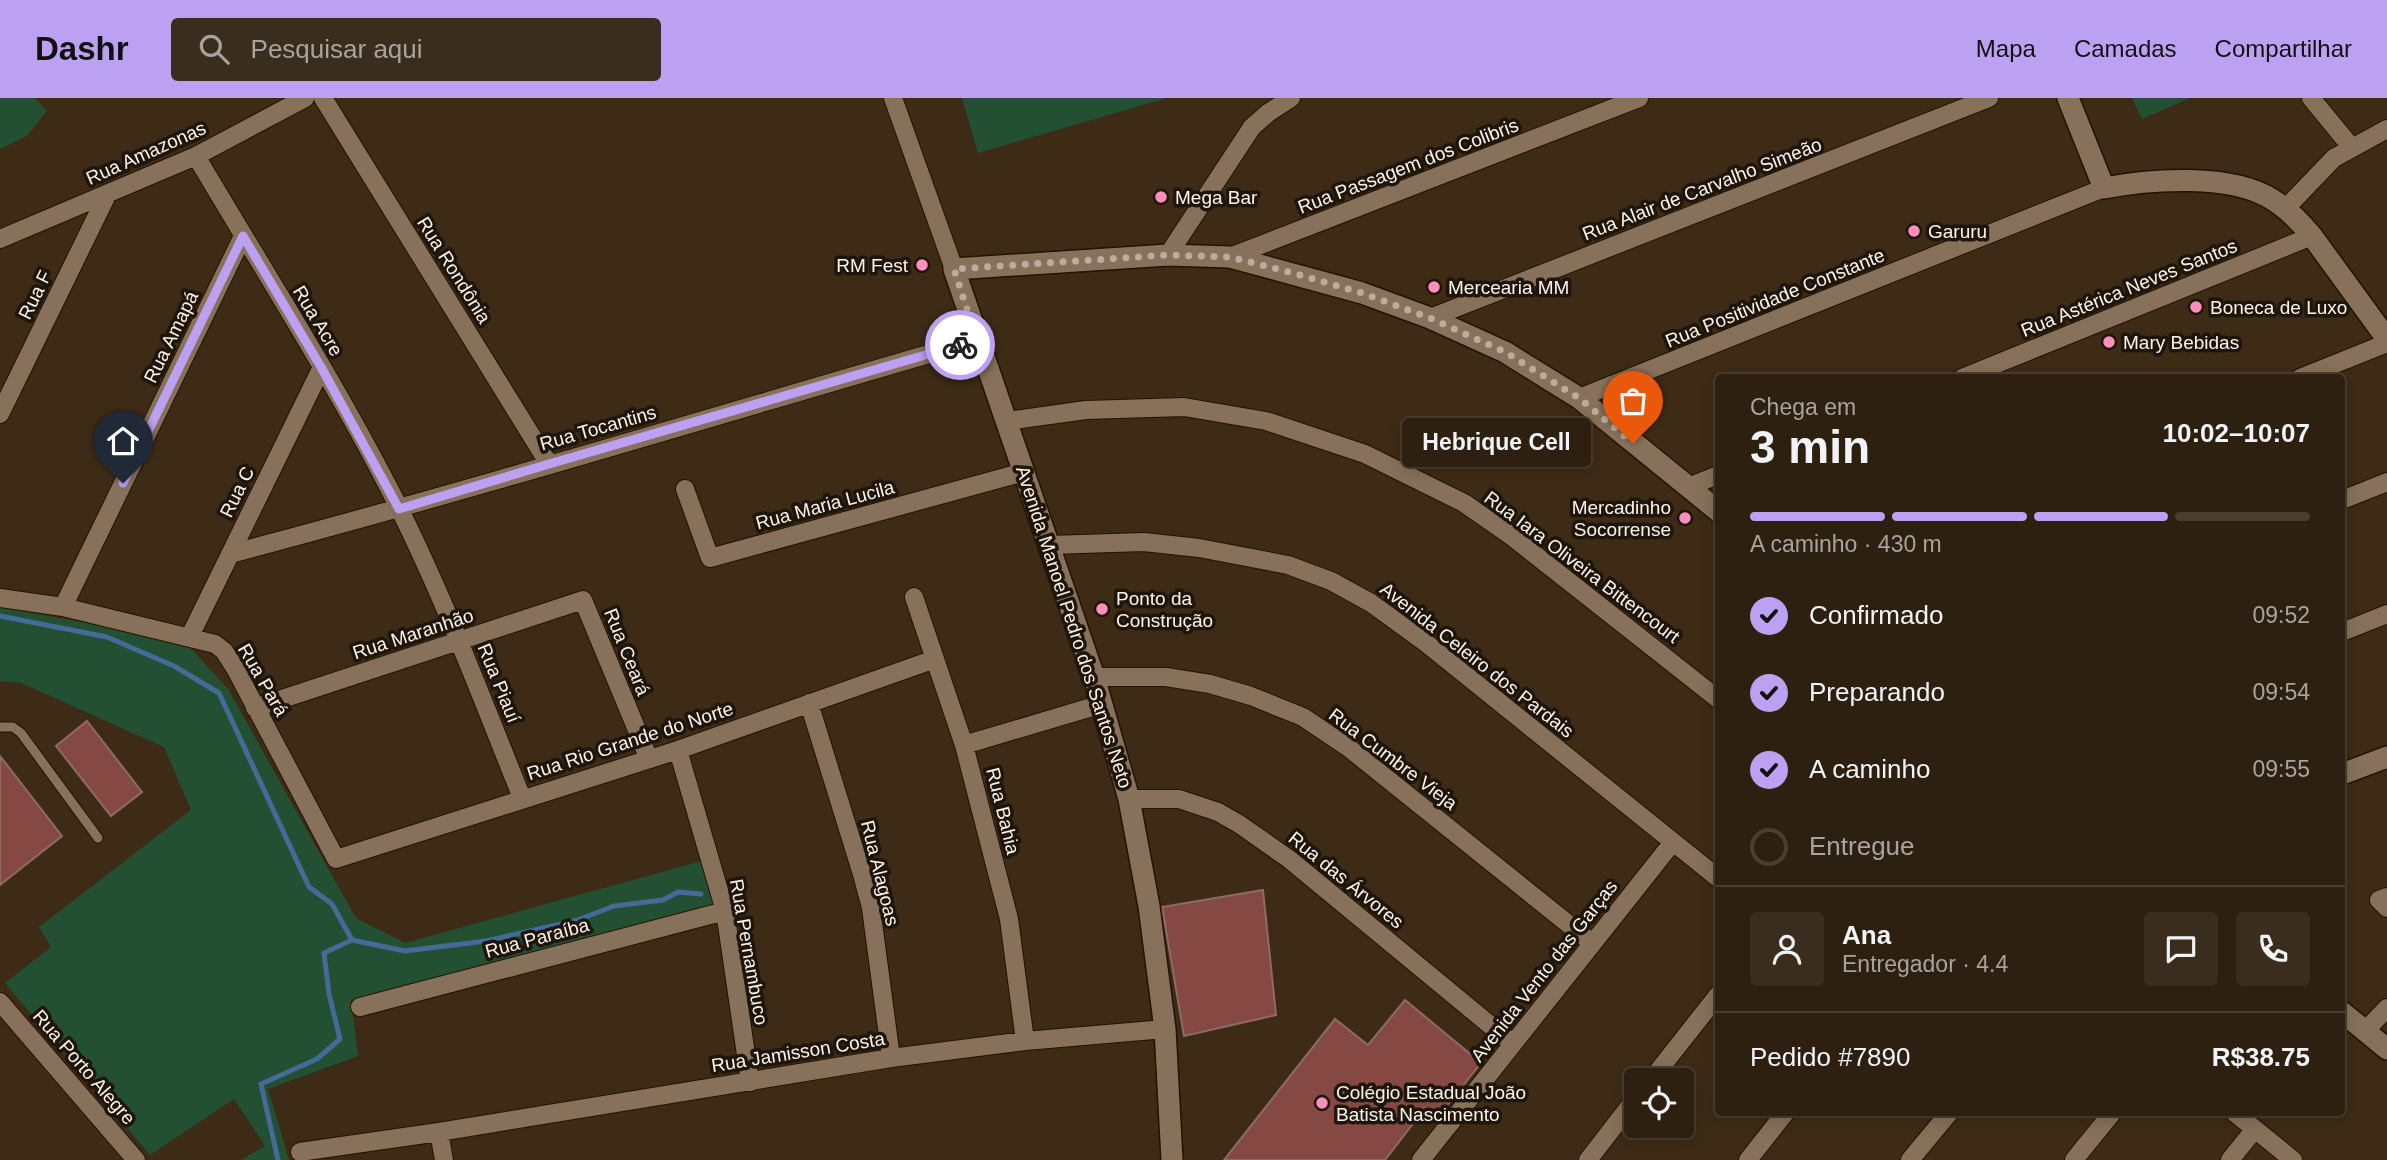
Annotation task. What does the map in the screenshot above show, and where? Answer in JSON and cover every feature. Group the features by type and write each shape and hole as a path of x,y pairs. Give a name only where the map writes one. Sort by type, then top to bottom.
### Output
{"street":[{"name":"Rua Amazonas","path":"0,239 196,156 305,98"},
{"name":"Rua Rondônia","path":"323,98 549,464"},
{"path":"893,98 954,269 1168,255 1230,257 1362,293 1430,318 1505,352 1579,398 1715,510"},
{"path":"1168,255 1252,127 1292,98"},
{"name":"Rua Passagem dos Colibris","path":"1230,257 1640,98"},
{"name":"Rua Alair de Carvalho Simeão","path":"1430,318 1989,98"},
{"path":"2068,98 2104,188 2137,181 2171,180 2223,184 2259,192 2285,209 2312,236 2387,341 2309,374"},
{"path":"2311,98 2353,148"},
{"path":"2285,209 2334,158 2387,129"},
{"name":"Rua Acre","path":"196,156 321,367 399,509"},
{"name":"Rua Positividade Constante","path":"1579,398 2104,188"},
{"name":"Rua F","path":"0,414 107,195"},
{"name":"Rua Amapá","path":"63,607 243,236"},
{"name":"Rua Astérica Neves Santos","path":"1997,371 2312,236"},
{"name":"Avenida Manoel Pedro dos Santos Neto","path":"954,269 1094,677 1129,799 1150,910 1165,1029 1172,1160"},
{"name":"Rua Tocantins","path":"230,554 399,509 977,340"},
{"name":"Rua C","path":"190,636 321,367"},
{"name":"Rua Iara Oliveira Bittencourt","path":"1007,421 1086,410 1184,407 1266,421 1365,454 1464,503 1510,535 1715,697"},
{"name":"Rua Maria Lucila","path":"685,489 710,558 1024,472"},
{"path":"1688,487 1715,476"},
{"path":"2345,499 2387,482"},
{"name":"Rua Piauí","path":"399,509 459,640 522,797"},
{"name":"Avenida Celeiro dos Pardais","path":"1050,545 1144,542 1199,548 1288,565 1331,581 1371,603 1426,643 1715,876"},
{"name":"Rua Bahia","path":"915,597 964,745 1009,919 1025,1041"},
{"name":"Rua Pará","path":"0,598 63,607 215,644 224,651 336,859"},
{"name":"Rua Maranhão","path":"255,708 583,600"},
{"name":"Rua Ceará","path":"583,600 649,759"},
{"path":"2345,631 2387,614"},
{"name":"Rua Rio Grande do Norte","path":"336,859 522,797 678,750 935,659"},
{"name":"Rua Cumbre Vieja","path":"1094,677 1166,677 1210,684 1251,696 1303,717 1349,748 1592,943"},
{"name":"Rua Alagoas","path":"809,703 871,908 891,1058"},
{"path":"964,745 1102,704"},
{"name":"Rua Pernambuco","path":"678,750 725,911 750,1082"},
{"path":"2345,773 2387,757"},
{"name":"Rua das Árvores","path":"1129,799 1179,799 1218,812 1239,824 1300,867 1513,1044"},
{"name":"Avenida Vento das Garças","path":"1421,1160 1673,842"},
{"path":"2387,897 2379,900 2387,908"},
{"name":"Rua Paraíba","path":"360,1007 725,911"},
{"path":"1660,1068 1715,999"},
{"name":"Rua Porto Alegre","path":"0,1002 136,1160"},
{"path":"2365,1031 2387,1008"},
{"path":"2345,1014 2387,1049"},
{"name":"Rua Jamisson Costa","path":"300,1152 891,1058 1025,1041 1165,1029"},
{"path":"1588,1160 1624,1114"},
{"path":"1748,1160 1783,1116"},
{"path":"1910,1160 1947,1116"},
{"path":"2074,1160 2110,1116"},
{"path":"2239,1116 2293,1160"},
{"path":"2230,1160 2255,1129"},
{"path":"439,1132 444,1160"}],"lane":[{"path":"0,727 13,727 21,733 98,838"}],"green space":[{"path":"0,98 35,98 47,111 27,136 0,149"},
{"path":"962,98 1167,98 978,153"},
{"path":"2132,98 2190,98 2142,119"},
{"path":"0,607 184,641 228,689 356,918 405,943 705,860 717,904 351,1000 358,1056 268,1089 289,1160 241,1160 265,1146 234,1099 150,1155 5,983 51,947 39,927 191,810 164,747 21,683 0,681"}],"building":[{"path":"87,721 142,792 111,816 56,746"},
{"path":"0,756 62,836 0,885"},
{"path":"1263,890 1276,1015 1184,1036 1162,907"},
{"path":"1405,1000 1481,1063 1437,1118 1425,1108 1385,1160 1224,1160 1335,1019 1368,1045"}],"waterway":[{"path":"0,616 107,637 174,666 219,693 309,887 332,904 352,940 405,951 486,941 578,920 614,906 663,900 678,892 701,894"},
{"path":"278,1160 261,1084 317,1059 340,1039 329,994 324,953 352,940"}],"way so far":[{"path":"960,345 977,340 954,269 1168,255 1230,257 1362,293 1430,318 1505,352 1579,398 1633,443"}],"place":[{"name":"Mega Bar","path":"1161,197"},
{"name":"Garuru","path":"1914,231"},
{"name":"RM Fest","path":"922,265"},
{"name":"Mercearia MM","path":"1434,287"},
{"name":"Boneca de Luxo","path":"2196,307"},
{"name":"Mary Bebidas","path":"2109,342"},
{"name":"Hebrique Cell","path":"1633,443"},
{"name":"Mercadinho Socorrense","path":"1685,518"},
{"name":"Ponto da Construção","path":"1102,609"},
{"name":"Colégio Estadual João Batista Nascimento","path":"1322,1103"}],"route":[{"path":"123,483 243,236 321,367 399,509 960,345"}]}
